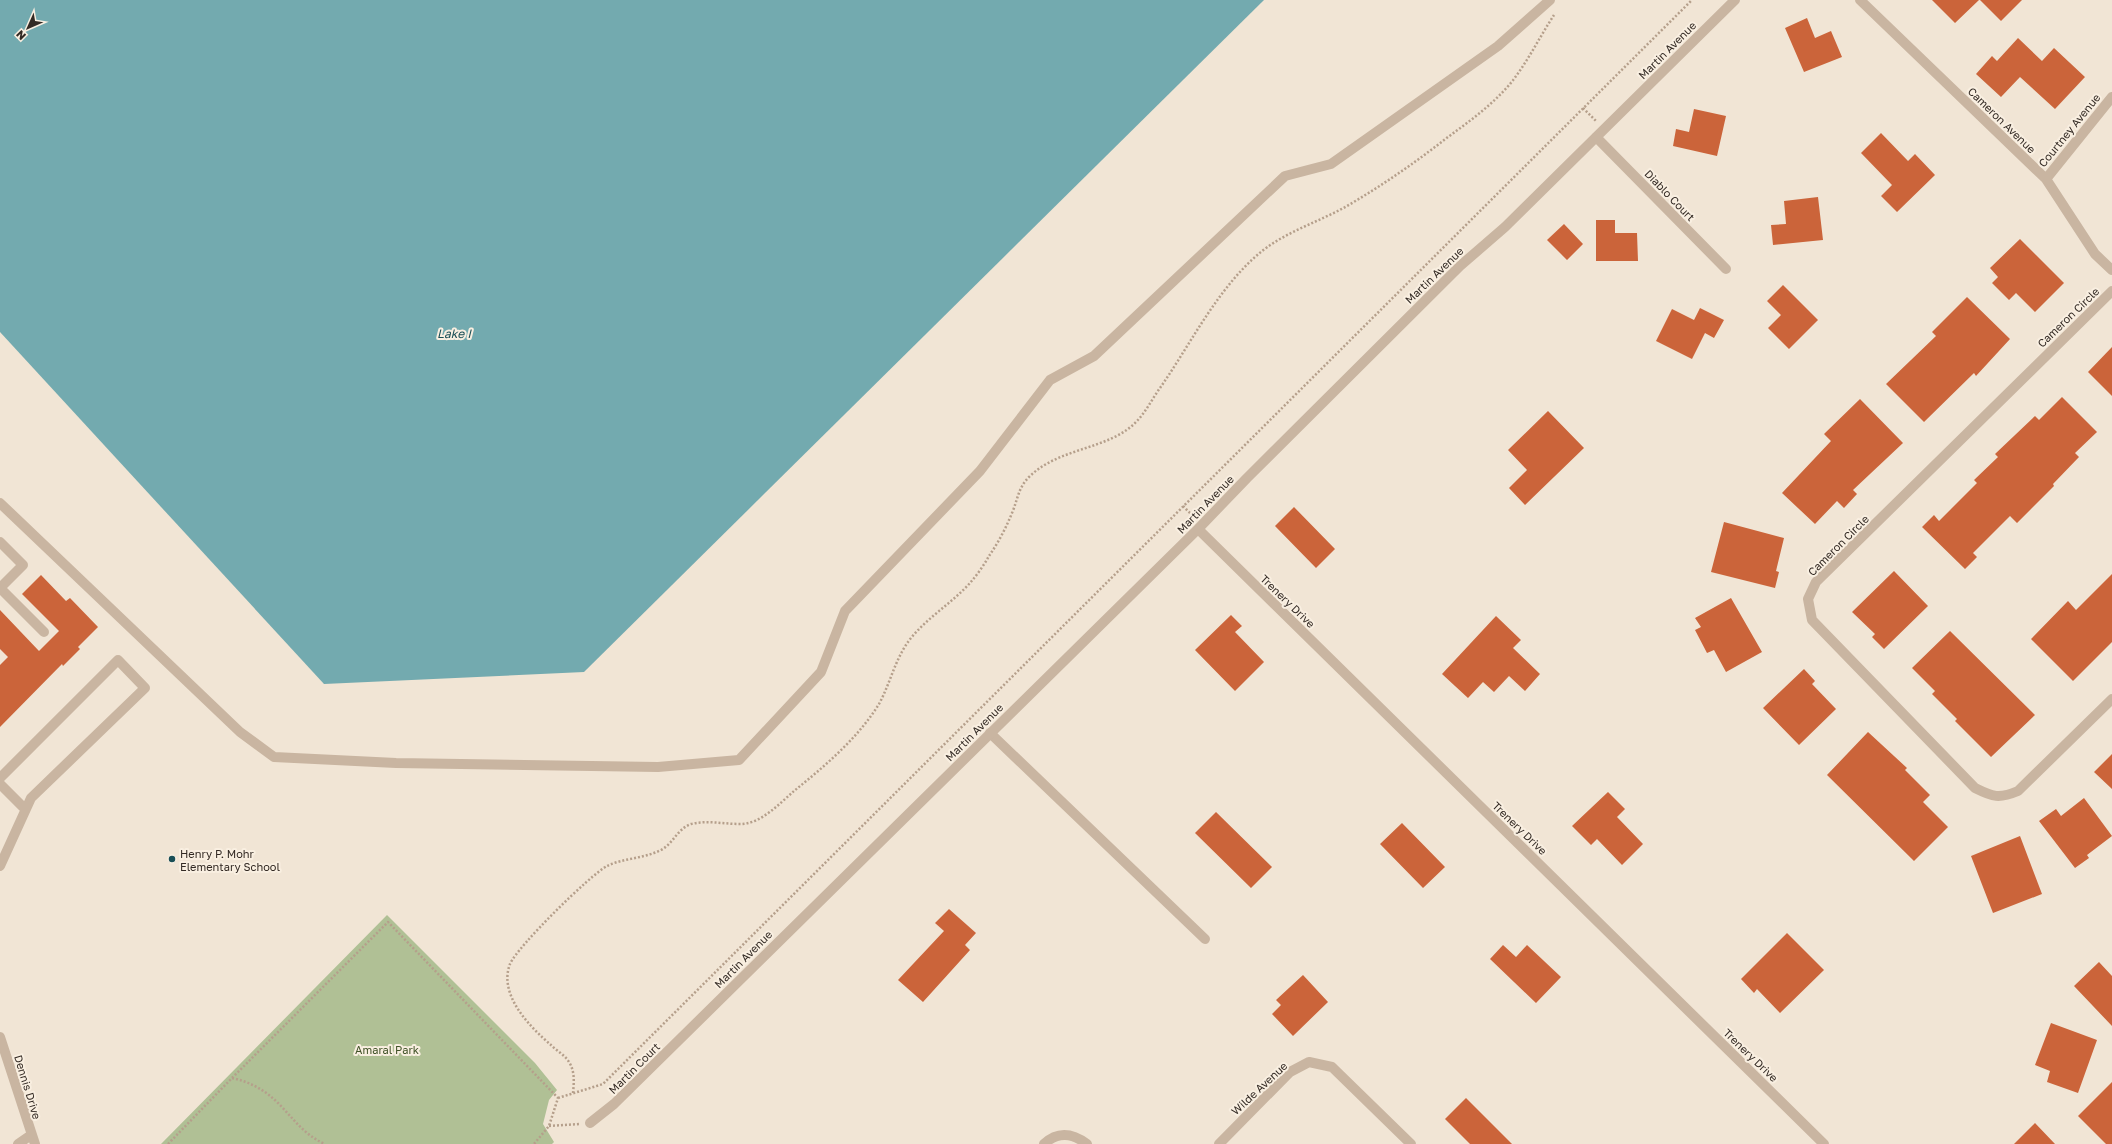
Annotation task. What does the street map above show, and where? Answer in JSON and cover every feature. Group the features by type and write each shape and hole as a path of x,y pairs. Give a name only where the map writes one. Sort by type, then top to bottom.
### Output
{"street":[{"path":"0,503 240,732 274,757 396,763 658,767 739,760 821,672 845,611 980,471 1050,380 1094,356 1284,176 1331,164 1498,46 1550,0"},
{"name":"Martin Avenue","path":"692,1026 1198,529 1247,478 1460,266 1506,227 1735,0"},
{"name":"Cameron Avenue","path":"1860,0 2046,179 2095,254 2112,270"},
{"name":"Courtney Avenue","path":"2046,179 2112,97"},
{"name":"Diablo Court","path":"1596,137 1726,269"},
{"name":"Cameron Circle","path":"2112,291 1816,582 1808,599 1812,620 1975,788 1992,796 2006,796 2018,790 2112,699"},
{"name":"Trenery Drive","path":"1198,529 1824,1144"},
{"path":"0,542 23,565 0,588 44,632"},
{"path":"0,778 118,660 145,688 31,798 25,808 0,866"},
{"path":"990,733 1206,940"},
{"path":"0,784 25,808"},
{"name":"Martin Court","path":"590,1124 614,1104 692,1026"},
{"name":"Dennis Drive","path":"0,1037 33,1140"},
{"name":"Wilde Avenue","path":"1219,1144 1290,1072 1309,1062 1332,1067 1411,1144"},
{"path":"1044,1144 1055,1136 1066,1134 1078,1137 1087,1144"},
{"path":"18,1144 33,1140"}],"path":[{"path":"558,1098 603,1084 1692,0"},
{"path":"573,1093 574,1075 571,1065 566,1058 539,1035 524,1017 507,985 507,972 515,953 581,886 602,868 614,863 638,859 660,850 668,846 680,829 686,826 707,822 742,824 752,823 765,815 832,759 853,737 875,710 887,689 901,652 919,628 971,582 990,555 1012,513 1020,488 1026,480 1049,461 1113,437 1137,422 1217,302 1242,269 1258,253 1290,234 1332,214 1378,189 1473,118 1509,85 1555,14"},
{"path":"1583,108 1604,129"},
{"path":"168,1144 388,922 558,1098"},
{"path":"232,1078 249,1082 263,1090 278,1103 306,1133 325,1144"},
{"path":"534,1144 549,1126 558,1098"},
{"path":"549,1126 590,1124"}],"green space":[{"name":"Amaral Park","path":"387,915 535,1063 557,1090 549,1100 543,1124 554,1142 552,1144 161,1144"}],"water":[{"name":"Lake I","path":"0,0 1264,0 584,672 324,684 0,332"}],"building":[{"path":"1932,0 1979,0 1955,23"},
{"path":"1980,0 2022,0 2001,21"},
{"path":"1807,18 1815,38 1831,31 1842,57 1804,72 1785,28"},
{"path":"2018,38 2042,61 2054,48 2085,77 2055,109 2020,77 2001,97 1976,74 1992,56 1997,61"},
{"path":"1694,109 1726,116 1717,156 1673,146 1676,129 1689,132"},
{"path":"1881,133 1908,161 1915,154 1935,175 1897,212 1881,196 1892,185 1861,153"},
{"path":"1818,197 1823,240 1773,245 1771,225 1786,224 1784,201"},
{"path":"1596,220 1615,220 1615,233 1637,233 1638,261 1596,261"},
{"path":"1564,224 1583,244 1567,260 1547,240"},
{"path":"2020,239 2064,283 2035,312 2016,293 2009,300 1992,283 1998,277 1990,268"},
{"path":"1783,285 1818,320 1789,349 1768,328 1781,315 1767,301"},
{"path":"1967,297 2010,339 1976,376 1974,373 1924,422 1886,384 1936,336 1932,332"},
{"path":"1700,308 1724,320 1714,338 1705,333 1692,359 1656,341 1672,309 1694,320"},
{"path":"2112,347 2112,396 2088,372"},
{"path":"2062,397 2097,432 2075,453 2079,457 2053,484 2054,486 2017,523 2010,516 1973,553 1977,557 1965,569 1922,527 1934,515 1939,521 1977,483 1974,480 1998,457 1995,454 2035,416 2039,420"},
{"path":"1860,399 1903,443 1853,490 1857,494 1844,508 1837,501 1815,524 1782,493 1831,441 1824,434"},
{"path":"1548,411 1584,448 1525,505 1509,488 1527,470 1508,450"},
{"path":"1294,507 1335,549 1316,568 1275,526"},
{"path":"1724,522 1784,538 1776,571 1779,572 1775,588 1711,572"},
{"path":"1894,571 1928,606 1884,649 1872,637 1875,634 1852,612"},
{"path":"2112,574 2112,642 2073,681 2031,639 2068,601 2076,610"},
{"path":"41,575 66,601 70,598 98,627 78,647 80,649 63,666 62,664 0,727 0,665 8,657 0,649 0,610 39,651 59,631 22,594"},
{"path":"1731,598 1762,652 1726,672 1714,650 1707,653 1695,630 1701,627 1695,618"},
{"path":"1231,615 1242,626 1235,632 1264,662 1235,691 1195,650"},
{"path":"1496,616 1521,640 1513,648 1540,674 1525,691 1509,676 1494,692 1483,682 1468,698 1442,674"},
{"path":"1950,631 2035,715 1991,757 1955,721 1957,719 1932,694 1935,691 1912,668"},
{"path":"1804,669 1815,681 1812,684 1836,709 1799,745 1763,708"},
{"path":"1868,732 1907,768 1905,770 1930,795 1923,802 1948,827 1914,861 1827,775"},
{"path":"2112,754 2112,789 2094,772"},
{"path":"1608,792 1625,809 1617,817 1643,844 1622,865 1597,839 1591,845 1572,826"},
{"path":"2084,798 2112,836 2087,855 2089,858 2075,868 2039,821 2056,809 2061,816"},
{"path":"1216,812 1272,867 1251,888 1195,833"},
{"path":"1402,823 1445,867 1423,888 1380,844"},
{"path":"2020,836 2042,894 1993,913 1971,856"},
{"path":"949,909 976,933 965,945 970,950 923,1002 898,980 944,931 935,923"},
{"path":"1787,933 1824,970 1780,1013 1757,989 1754,993 1741,979"},
{"path":"1503,945 1516,957 1527,945 1561,977 1536,1003 1490,959"},
{"path":"2099,962 2112,976 2112,1026 2074,986"},
{"path":"1303,975 1328,1002 1293,1036 1272,1014 1281,1005 1276,1000"},
{"path":"2051,1023 2097,1040 2078,1093 2047,1082 2050,1071 2035,1065"},
{"path":"2112,1082 2112,1144 2106,1144 2078,1116"},
{"path":"1466,1098 1512,1144 1470,1144 1445,1119"},
{"path":"2035,1123 2055,1144 2014,1144"}],"place":[{"name":"Henry P. Mohr Elementary School","path":"172,859"}]}
